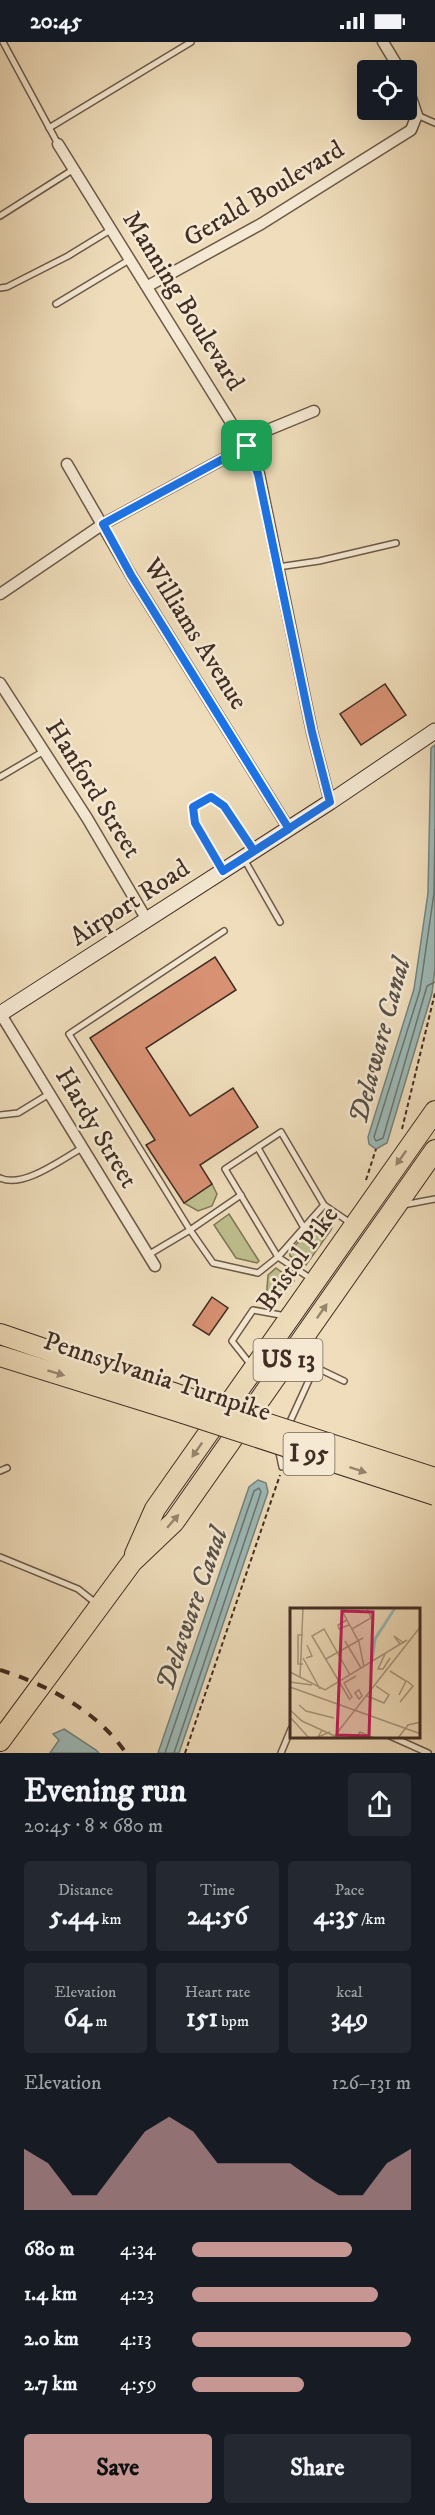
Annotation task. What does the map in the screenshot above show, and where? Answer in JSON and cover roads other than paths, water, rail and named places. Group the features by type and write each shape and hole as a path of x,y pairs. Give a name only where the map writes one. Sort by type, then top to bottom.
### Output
{"highway":[{"name":"Bristol Pike","path":"132,1562 155,1509 435,1110"},
{"name":"Bristol Pike","path":"0,1741 132,1562 174,1522 435,1150"},
{"name":"Pennsylvania Turnpike","path":"0,1334 185,1405 435,1495"},
{"name":"Pennsylvania Turnpike","path":"0,1356 185,1405 435,1478"}],"street":[{"path":"383,42 394,60"},
{"name":"Gerald Boulevard","path":"148,286 261,224 391,145 411,130 414,120"},
{"name":"Manning Boulevard","path":"58,144 247,446 258,474 312,732 330,802"},
{"path":"0,594 103,524 247,446 258,434 314,411"},
{"name":"Williams Avenue","path":"67,464 131,575 289,829"},
{"name":"Hanford Street","path":"0,683 87,818 147,920"},
{"name":"Airport Road","path":"0,1014 289,829 435,731"},
{"name":"Hardy Street","path":"0,1014 155,1266"}],"lane":[{"path":"3,42 58,144"},
{"path":"49,128 190,42"},
{"path":"417,112 435,123"},
{"path":"0,216 74,169"},
{"path":"0,288 7,287 68,256 112,229"},
{"path":"56,304 131,259"},
{"path":"278,567 319,561 396,543"},
{"path":"0,777 44,751"},
{"path":"223,871 195,823 193,807 211,797 224,806 280,922"},
{"path":"224,931 69,1034 190,1230 213,1263 258,1273 278,1257 324,1205"},
{"path":"0,1115 18,1113 49,1094"},
{"path":"315,1282 278,1257 225,1169 281,1132 324,1205 355,1225"},
{"path":"0,1178 12,1180 28,1178 82,1148"},
{"path":"258,1148 304,1228"},
{"path":"148,1255 241,1196"},
{"path":"396,1206 435,1199"},
{"path":"254,1369 232,1341 253,1310 291,1317"},
{"path":"297,1348 315,1367 344,1381"},
{"path":"282,1467 278,1449 315,1367"},
{"path":"0,1471 8,1468"},
{"path":"0,1557 78,1589 100,1606"},
{"path":"281,1753 290,1732"},
{"path":"392,1738 428,1753"}],"water":[{"path":"435,745 435,968 432,993 387,1143 376,1149 369,1144 368,1137 414,989 428,893 431,748"},
{"path":"258,1480 266,1483 268,1492 179,1753 158,1753 249,1487"},
{"path":"64,1729 99,1753 50,1753 59,1740 53,1734"}],"railway":[{"path":"0,1670 36,1683 70,1701 101,1724 126,1753"}],"water label":[{"name":"Delaware Canal","path":"380,1041"},
{"name":"Delaware Canal","path":"192,1609"}]}
